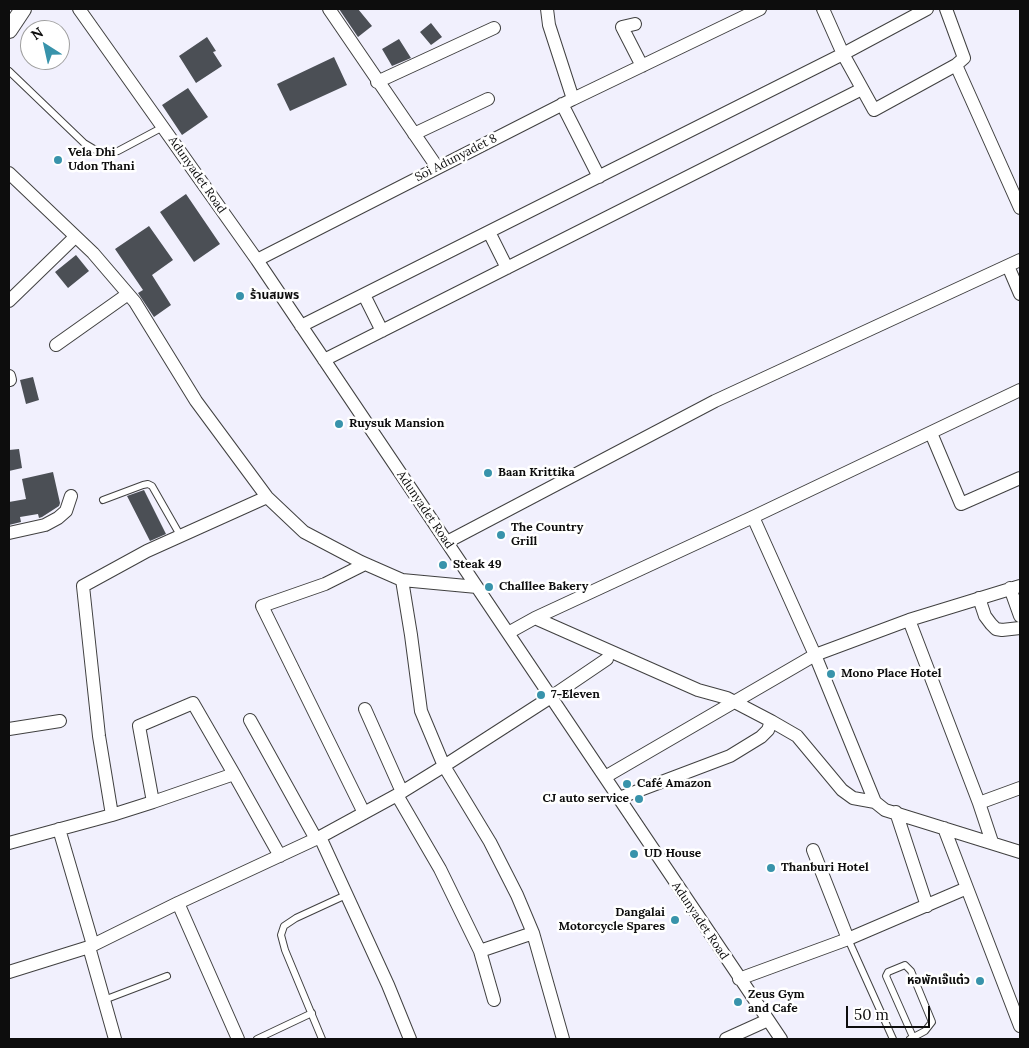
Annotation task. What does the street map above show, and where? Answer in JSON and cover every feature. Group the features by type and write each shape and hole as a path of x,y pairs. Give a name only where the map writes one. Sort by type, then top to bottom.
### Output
{"street":[{"path":"9,30 23,9"},
{"name":"Adunyadet Road","path":"79,9 257,260 781,1039"},
{"path":"329,9 377,82 437,167"},
{"path":"547,9 549,25 568,102 599,176"},
{"name":"Soi Adunyadet 8","path":"257,260 437,167 760,9"},
{"path":"823,9 843,54 874,110 956,65 964,58 946,9"},
{"path":"301,326 843,54 927,9"},
{"path":"635,24 622,27 642,66"},
{"path":"377,82 494,28"},
{"path":"956,65 1020,208"},
{"path":"324,360 862,89"},
{"path":"414,134 488,99"},
{"path":"9,173 93,253 136,302 196,401 267,497 304,532 365,564 402,580 477,587"},
{"path":"489,232 507,268"},
{"path":"9,301 75,237"},
{"path":"447,542 714,401 1020,260"},
{"path":"1008,266 1020,294"},
{"path":"56,344 128,294"},
{"path":"364,295 382,331"},
{"path":"508,633 534,618 753,518 1020,390"},
{"path":"931,433 961,504 1020,478"},
{"path":"9,533 45,525 58,518 66,511 71,496"},
{"path":"112,815 97,718 83,586 180,535 267,497"},
{"path":"753,518 816,655 875,802 884,810 992,842 1017,852 1020,865"},
{"path":"364,813 262,606 325,584 365,564"},
{"path":"402,580 412,635 421,711 444,766 490,842 517,895 533,933 563,1039"},
{"path":"605,777 816,655 909,620 1015,587 1020,616"},
{"path":"979,598 985,616 996,628 1002,630 1020,628"},
{"path":"534,618 698,690 734,701 797,736 842,790 853,798 875,802"},
{"path":"909,620 980,803 992,842"},
{"path":"9,972 91,946 178,902 318,838 444,766 608,659"},
{"path":"153,802 139,726 193,703 280,856"},
{"path":"365,709 399,793 440,869 480,951 494,1000"},
{"path":"250,720 318,838 388,985 410,1039"},
{"path":"9,728 60,721"},
{"path":"619,798 730,756 761,737 768,730 771,721"},
{"path":"9,843 112,815 234,774"},
{"path":"980,803 1020,788"},
{"path":"896,812 927,906"},
{"path":"944,828 1020,1026"},
{"path":"59,829 115,1039"},
{"path":"814,850 848,939"},
{"path":"739,979 848,939 967,888"},
{"path":"178,902 238,1039"},
{"path":"480,951 533,933"},
{"path":"726,1039 768,1020"}],"lane":[{"path":"9,71 84,143 99,152 118,151 162,127"},
{"path":"104,500 143,484 148,484 152,486 180,535"},
{"path":"322,1039 280,935 284,926 296,918 346,895"},
{"path":"848,939 893,1039"},
{"path":"905,965 911,971 932,1022 926,1031 912,1038 886,976 888,972 905,965"},
{"path":"104,1000 167,976"},
{"path":"257,1039 312,1013"}],"building":[{"path":"339,9 358,9 372,26 358,37"},
{"path":"431,23 442,37 431,45 420,32"},
{"path":"207,37 216,51 213,52 222,66 196,83 179,56"},
{"path":"399,39 411,58 392,66 382,49"},
{"path":"334,57 347,85 290,111 277,84"},
{"path":"188,88 208,117 182,135 162,105"},
{"path":"186,194 220,244 194,262 160,212"},
{"path":"149,226 173,260 152,275 171,305 154,317 138,293 143,290 115,249"},
{"path":"76,255 89,271 68,288 55,272"},
{"path":"33,377 39,400 26,404 20,380"},
{"path":"19,449 22,468 9,471 9,450"},
{"path":"53,472 60,503 59,506 42,517 39,518 38,514 20,517 21,522 9,525 9,502 26,499 22,479"},
{"path":"144,490 166,534 150,541 127,496"}],"place":[{"name":"Vela Dhi Udon Thani","path":"58,160"},
{"name":"ร้านสมพร","path":"240,296"},
{"name":"Ruysuk Mansion","path":"339,424"},
{"name":"Baan Krittika","path":"488,473"},
{"name":"The Country Grill","path":"501,535"},
{"name":"Steak 49","path":"443,565"},
{"name":"Challlee Bakery","path":"489,587"},
{"name":"Mono Place Hotel","path":"831,674"},
{"name":"7-Eleven","path":"541,695"},
{"name":"Café Amazon","path":"627,784"},
{"name":"CJ auto service","path":"639,799"},
{"name":"UD House","path":"634,854"},
{"name":"Thanburi Hotel","path":"771,868"},
{"name":"Dangalai Motorcycle Spares","path":"675,920"},
{"name":"หอพักเจ๊แต๋ว","path":"980,981"},
{"name":"Zeus Gym and Cafe","path":"738,1002"}]}
